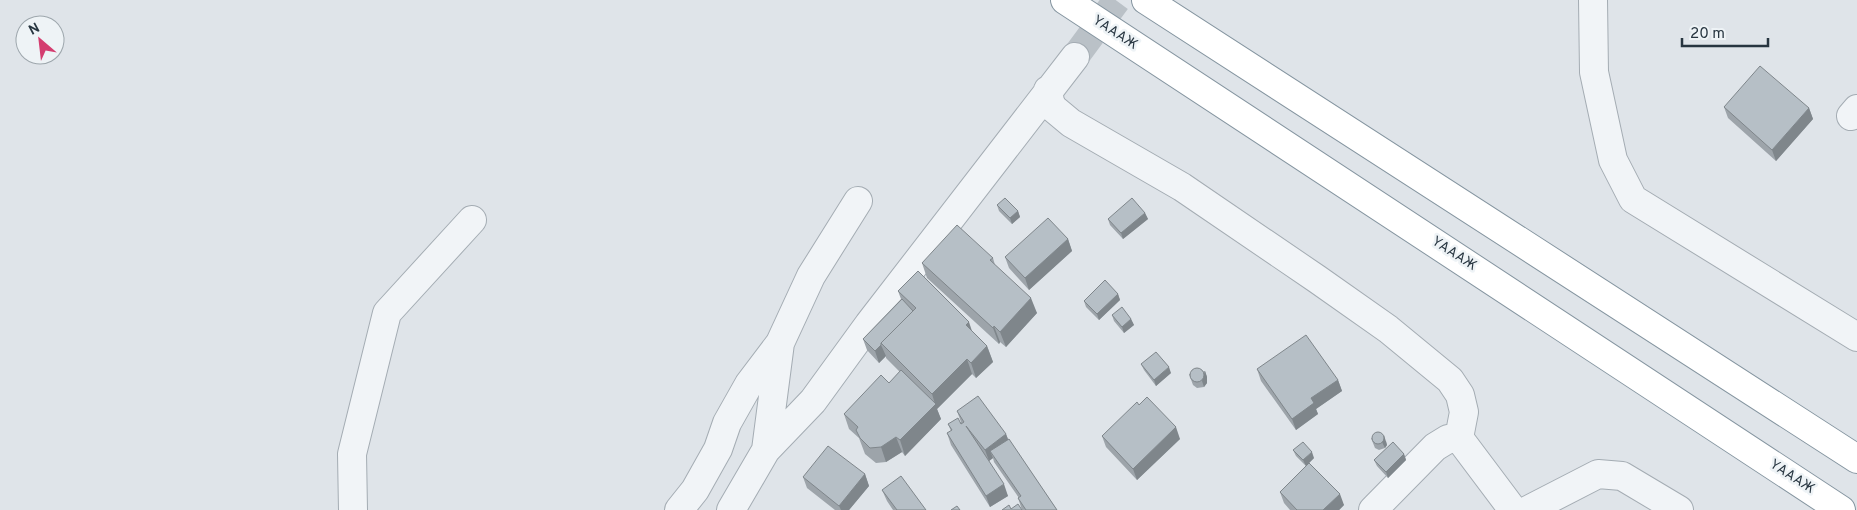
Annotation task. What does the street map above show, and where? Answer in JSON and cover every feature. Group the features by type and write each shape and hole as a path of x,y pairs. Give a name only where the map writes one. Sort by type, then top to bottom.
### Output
{"highway":[{"name":"ҮАААЖ","path":"1065,0 1842,510"},
{"path":"1146,0 1857,459"}],"street":[{"path":"1593,0 1594,72 1613,160 1633,199 1857,337"},
{"path":"731,510 766,450 813,402 869,324 1075,56"},
{"path":"1048,90 1053,108 1071,123 1182,187 1317,278 1388,329 1450,380 1460,395 1464,412 1459,438 1513,510"},
{"path":"679,510 695,490 714,457 727,423 749,384 780,343 811,276 858,202"},
{"path":"352,510 352,454 387,313 472,220"},
{"path":"766,450 780,343"},
{"path":"1373,510 1435,446 1448,439 1459,438"},
{"path":"1528,510 1598,474 1622,476 1679,510"}],"building":[{"path":"1760,66 1809,108 1772,150 1724,107"},
{"path":"1005,198 1018,211 1010,218 997,205"},
{"path":"1132,198 1145,213 1121,233 1108,219"},
{"path":"1048,218 1068,239 1025,278 1005,257"},
{"path":"957,225 993,258 990,260 1031,298 1000,332 994,326 993,328 922,263"},
{"path":"918,271 969,322 966,325 987,346 971,363 967,359 932,394 881,343 916,308 898,291"},
{"path":"1105,280 1118,294 1097,314 1084,301"},
{"path":"902,299 913,311 875,351 863,339"},
{"path":"1122,307 1131,319 1122,327 1112,315"},
{"path":"1306,335 1338,380 1311,398 1314,403 1292,419 1257,369"},
{"path":"1156,352 1169,367 1154,380 1141,364"},
{"path":"1194,368 1200,368 1204,375 1200,382 1194,382 1190,378 1190,372"},
{"path":"901,370 936,404 900,440 896,437 881,447 870,448 860,438 856,430 858,427 844,414 881,375 889,383"},
{"path":"978,396 1006,434 985,450 966,426 1004,484 986,496 947,433 952,430 948,424 958,418 961,424 964,422 957,411"},
{"path":"1147,397 1176,427 1133,469 1102,436 1137,402 1139,405"},
{"path":"1376,432 1380,432 1384,438 1380,444 1376,444 1372,440 1372,436"},
{"path":"1009,439 1057,510 1026,510 1018,498 1021,496 990,451"},
{"path":"1303,442 1312,452 1303,460 1293,450"},
{"path":"1393,442 1404,454 1386,472 1374,460"},
{"path":"828,446 865,474 839,506 803,477"},
{"path":"1309,463 1340,494 1323,510 1297,510 1280,492"},
{"path":"901,476 926,510 897,510 882,490"},
{"path":"1018,504 1022,510 1002,510 1009,505 1011,509"},
{"path":"957,506 960,510 951,510"}],"tunnel":[{"path":"1075,57 1117,0"}]}
